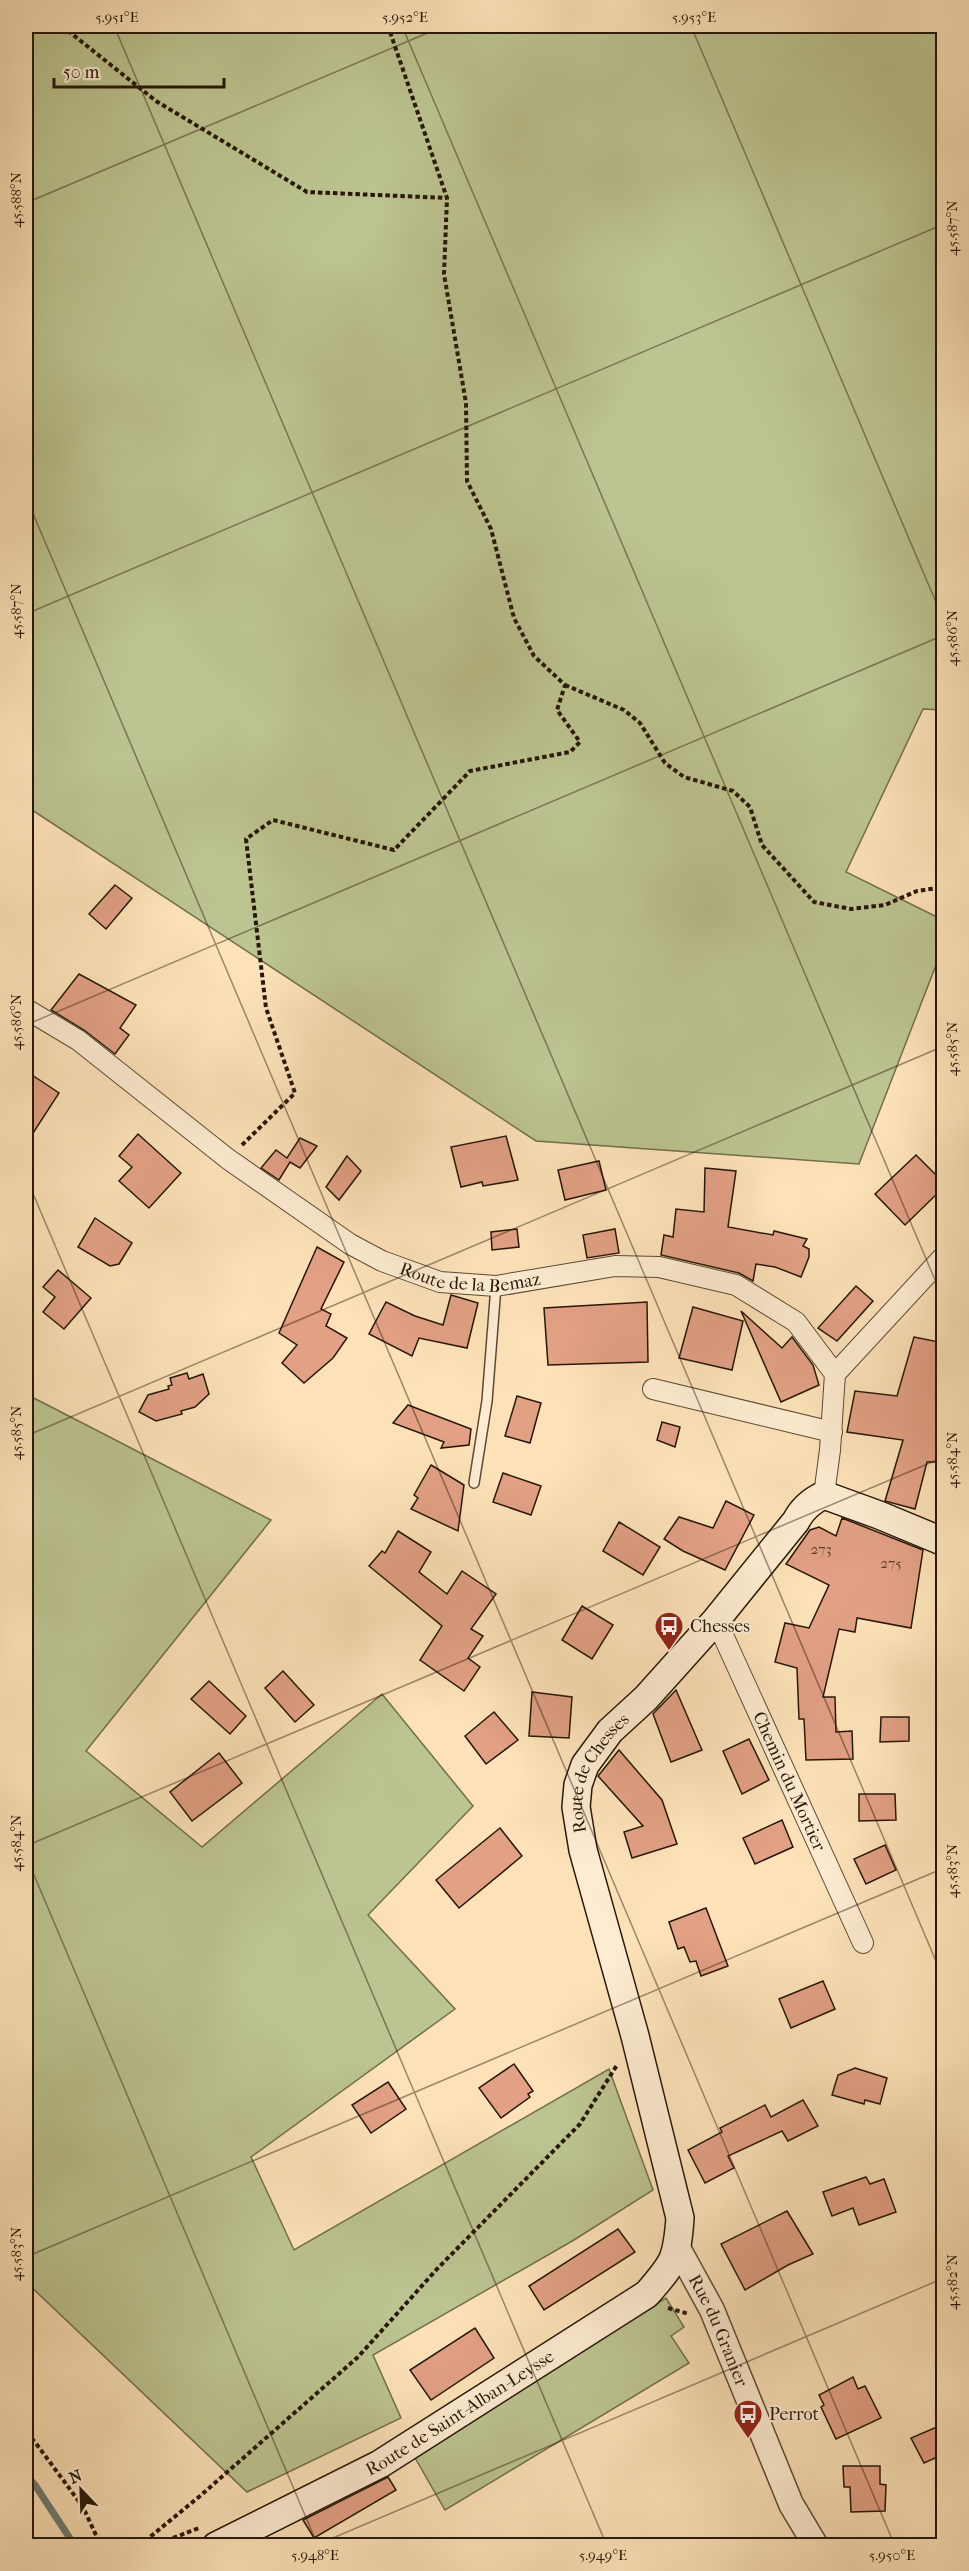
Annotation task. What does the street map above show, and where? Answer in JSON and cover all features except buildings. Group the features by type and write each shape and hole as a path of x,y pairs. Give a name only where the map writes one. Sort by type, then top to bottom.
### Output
{"main road":[{"path":"824,1495 944,1542"},
{"name":"Route de Chesses","path":"678,2248 680,2218 635,2036 583,1850 576,1807 578,1785 585,1765 610,1731 646,1698 716,1620 801,1512 815,1499 824,1495"},
{"name":"Route de Saint-Alban-Leysse","path":"216,2546 380,2464 609,2320 647,2294 670,2268 678,2248"}],"street":[{"name":"Route de la Bemaz","path":"26,1009 78,1040 228,1159 350,1244 382,1261 440,1282 496,1286 615,1266 658,1267 736,1285 796,1322 835,1374"},
{"path":"824,1495 832,1432 835,1374 944,1256"},
{"path":"653,1389 832,1432"},
{"name":"Chemin du Mortier","path":"716,1620 863,1943"},
{"name":"Rue du Granier","path":"678,2248 712,2310 791,2504 816,2546"}],"lane":[{"path":"474,1483 487,1401 496,1286"}],"path":[{"path":"62,26 156,101 308,192 447,198"},
{"path":"388,26 447,198 444,274 466,403 467,481 491,529 514,618 534,656 565,685 624,710 640,723 665,763 684,777 733,791 750,807 762,845 814,902 851,909 885,905 917,891 944,887"},
{"path":"228,1159 295,1093 266,1008 246,839 273,820 394,850 470,771 570,752 580,742 557,710 565,685"},
{"path":"139,2546 200,2496 358,2357 437,2269 579,2124 635,2036"},
{"path":"26,2433 83,2507 101,2546"}],"green space":[{"path":"26,26 943,26 943,710 923,709 846,872 943,920 943,947 859,1164 536,1141 26,806"},
{"path":"26,1394 271,1520 86,1751 202,1847 382,1694 473,1806 368,1915 455,2009 251,2157 294,2250 609,2069 653,2190 574,2240 373,2355 401,2418 247,2492 26,2282"},
{"path":"666,2298 684,2327 671,2336 689,2363 445,2510 414,2456"}],"waterway":[{"path":"26,2475 75,2546"}],"place":[{"name":"Chesses","path":"669,1652"},
{"name":"Perrot","path":"748,2440"}]}
